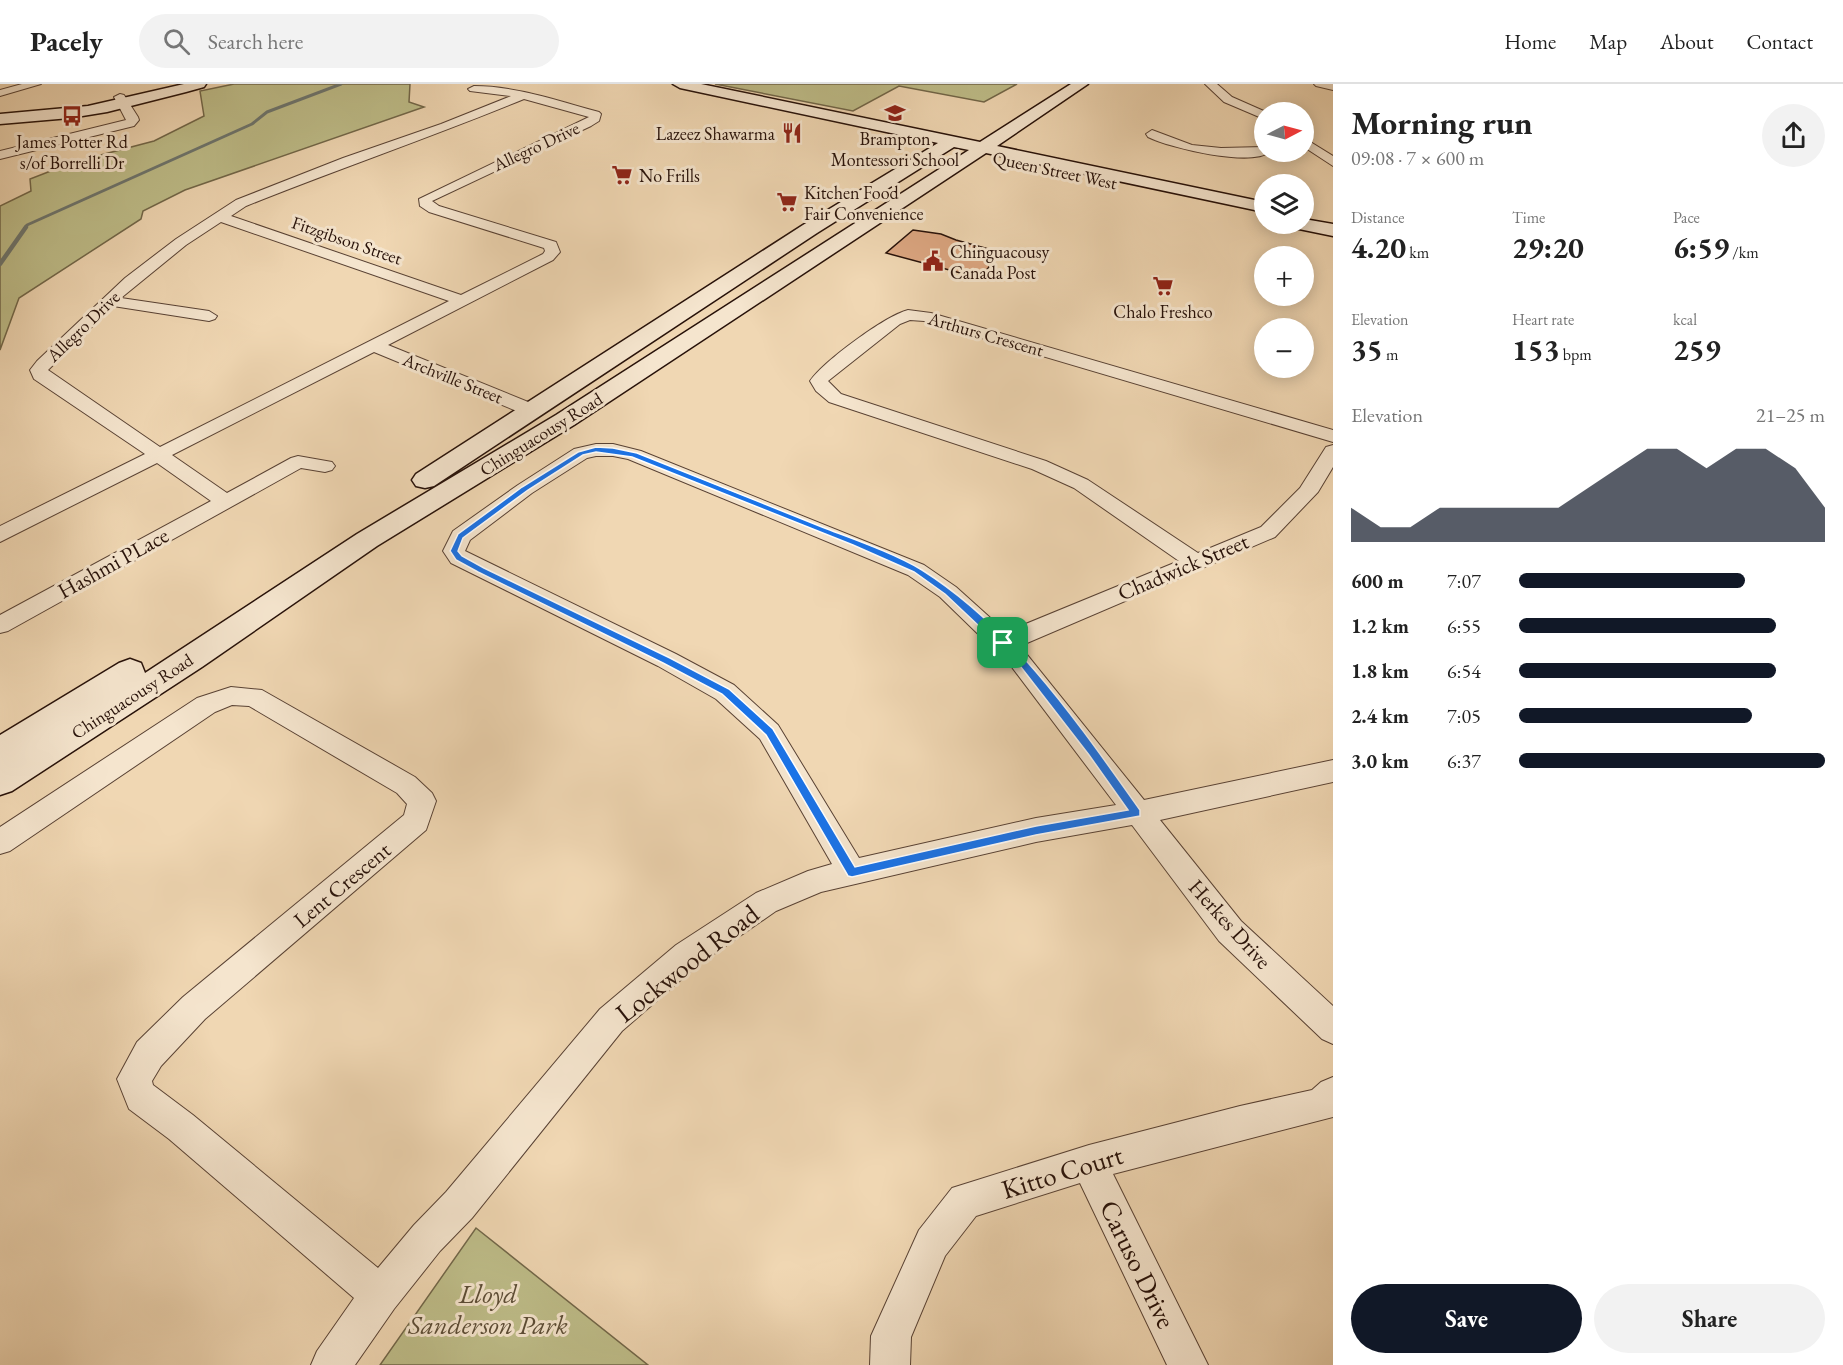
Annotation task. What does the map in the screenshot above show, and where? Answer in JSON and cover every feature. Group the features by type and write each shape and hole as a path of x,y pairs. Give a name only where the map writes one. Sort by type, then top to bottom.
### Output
{"main road":[{"path":"0,119 28,116 50,109 177,92 198,84"},
{"name":"Queen Street West","path":"680,84 847,120 853,126 948,143 1254,214"},
{"name":"Chinguacousy Road","path":"0,781 191,659 367,540 565,420 1081,84"},
{"name":"Chinguacousy Road","path":"0,752 185,637 810,229 974,128"},
{"name":"Queen Street West","path":"979,150 1254,205"},
{"path":"1314,221 1333,230"}],"street":[{"path":"0,93 35,84"},
{"path":"1211,84 1216,92 1254,111"},
{"path":"1320,84 1333,87"},
{"path":"474,89 496,89 523,95"},
{"name":"Allegro Drive","path":"0,535 375,346 548,257 554,248 544,242 434,209 425,203 426,198 587,123 596,116 591,111 523,95 445,128 241,203 218,216 158,259 108,302 39,370 40,375 158,455"},
{"path":"0,155 123,126 133,120 122,100"},
{"path":"1152,134 1171,144 1200,150 1254,151"},
{"path":"1314,151 1333,162"},
{"name":"Fitzgibson Street","path":"218,216 463,301"},
{"path":"108,302 209,316"},
{"name":"Arthurs Crescent","path":"1194,561 1081,484 1039,465 835,398 822,387 819,381 826,373 894,321 908,315 925,316 1333,436"},
{"name":"Archville Street","path":"375,346 531,410"},
{"name":"Herkes Drive","path":"852,872 769,732 725,692 459,558 454,551 460,536 525,489 581,453 613,450 634,455 845,539 916,570 948,592 1020,660 1230,931 1333,1028"},
{"name":"Chadwick Street","path":"1003,643 1194,561 1268,532 1308,492 1333,452"},
{"path":"158,455 225,501"},
{"name":"Hashmi PLace","path":"0,625 298,462 325,466"},
{"name":"Lent Crescent","path":"0,843 206,705 231,696 253,697 406,785 419,796 421,807 416,822 194,1008 149,1054 134,1079 141,1097 181,1127 380,1295"},
{"name":"Lockwood Road","path":"331,1365 380,1295 427,1238 459,1205 611,1020 687,955 766,902 818,880 852,872 1036,830 1137,813 1333,771"},
{"name":"Kitto Court","path":"890,1365 891,1336 933,1243 965,1202 1089,1163 1240,1123 1321,1105 1333,1094"},
{"name":"Caruso Drive","path":"1089,1163 1188,1365"}],"green space":[{"path":"234,84 410,84 409,102 424,107 185,190 143,211 141,219 19,298 0,350 0,206 31,191 30,179 74,162 154,141 204,116 200,91"},
{"path":"715,84 1017,84 984,102 899,86 853,111"},
{"name":"Lloyd Sanderson Park","path":"476,1228 648,1365 380,1365"}],"building":[{"path":"913,230 941,234 992,250 986,257 995,260 983,274 968,275 886,253"}],"waterway":[{"path":"25,228 27,225 252,124 267,112 341,84"},
{"path":"0,264 26,227"}],"place":[{"name":"Brampton Montessori School","path":"895,113"},
{"name":"James Potter Rd s/of Borrelli Dr","path":"72,116"},
{"name":"Lazeez Shawarma","path":"792,133"},
{"name":"No Frills","path":"622,175"},
{"name":"Kitchen Food Fair Convenience","path":"787,202"},
{"name":"Chinguacousy Canada Post","path":"933,261"},
{"name":"Chalo Freshco","path":"1163,286"}],"route":[{"path":"613,450 634,455 916,570 948,592 1003,643 1020,660 1093,752 1137,813 1036,830 852,872 769,732 725,692 667,660 481,570 459,558 454,551 454,545 460,536 525,489 581,453 613,450"}]}
